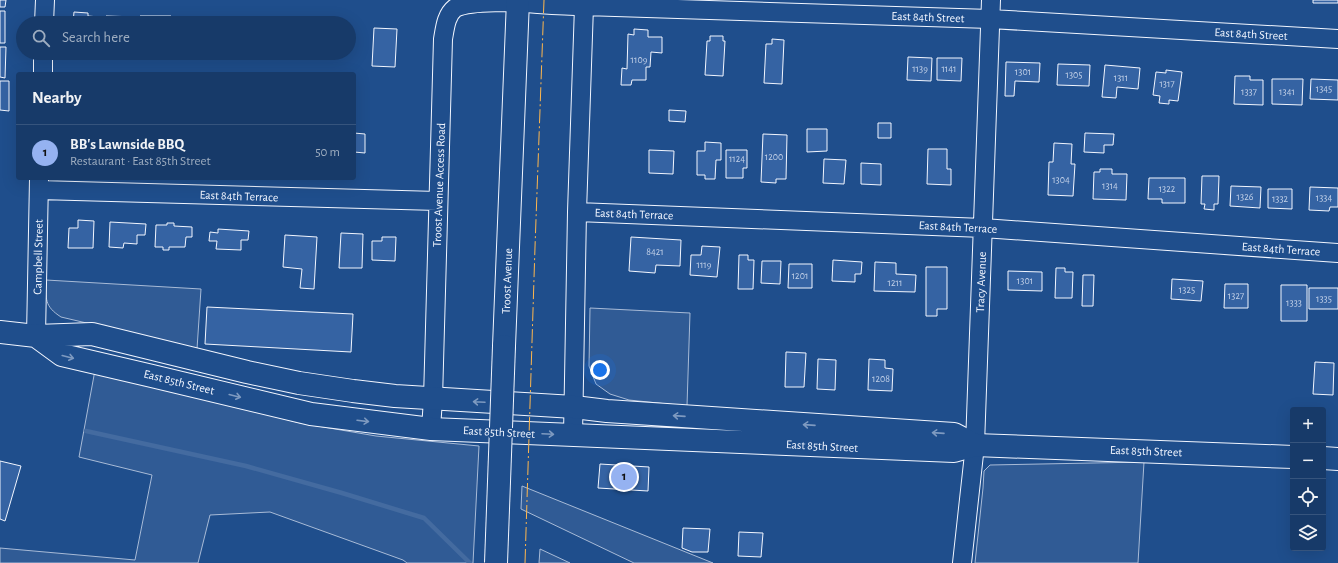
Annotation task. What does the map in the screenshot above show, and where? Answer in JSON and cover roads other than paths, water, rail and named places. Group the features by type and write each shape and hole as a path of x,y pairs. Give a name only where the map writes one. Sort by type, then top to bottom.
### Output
{"main road":[{"name":"Troost Avenue","path":"496,563 518,1"},
{"name":"East 85th Street","path":"0,332 36,336 92,334 299,383 360,392 433,399 574,407 954,434 975,445"},
{"name":"East 85th Street","path":"36,336 62,355 311,414 431,429 954,451 975,445 1290,457"},
{"path":"1326,458 1338,459"}],"street":[{"path":"44,16 45,0"},
{"name":"Tracy Avenue","path":"962,563 975,445 991,0"},
{"name":"Troost Avenue Access Road","path":"431,429 443,39 447,19 455,8 466,3 479,1 518,1"},
{"name":"East 84th Street","path":"518,1 584,6 990,19 1338,39"},
{"path":"573,435 577,212 584,6"},
{"path":"43,60 43,72"},
{"name":"East 84th Terrace","path":"39,184 438,201"},
{"name":"Campbell Street","path":"36,336 39,184"},
{"name":"East 84th Terrace","path":"577,212 983,228 1338,253"}],"waterway":[{"path":"86,431 246,466 424,518 470,563"}],"place":[{"name":"BB's Lawnside BBQ","path":"624,477"}]}
